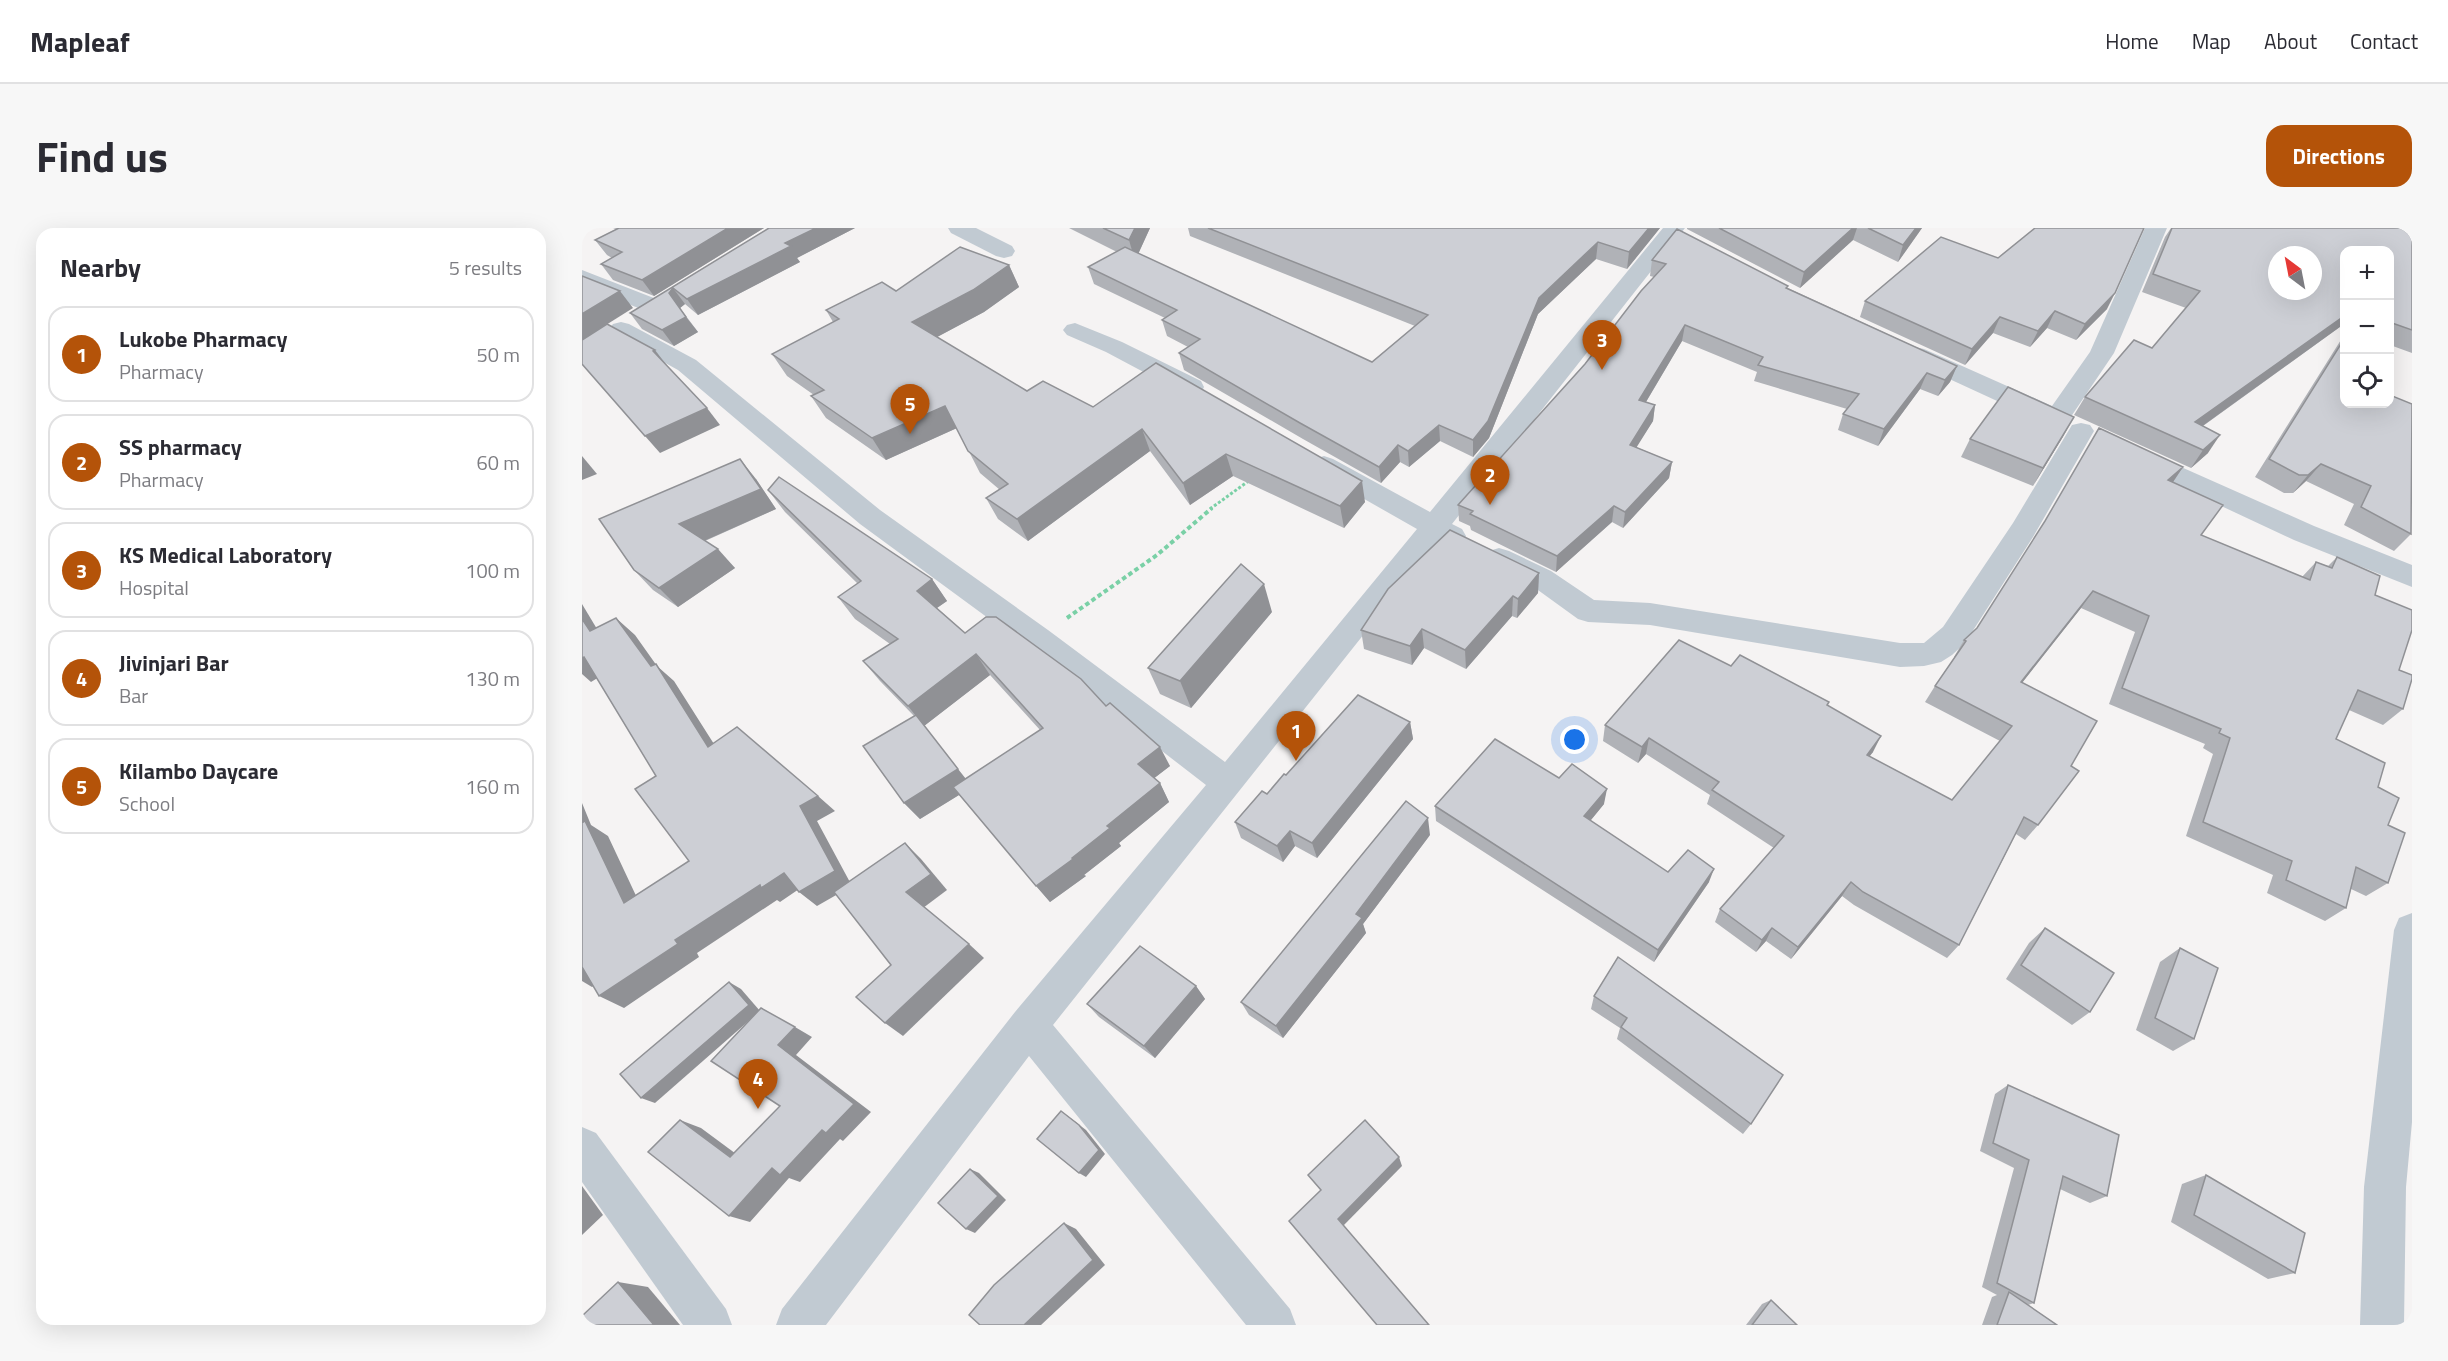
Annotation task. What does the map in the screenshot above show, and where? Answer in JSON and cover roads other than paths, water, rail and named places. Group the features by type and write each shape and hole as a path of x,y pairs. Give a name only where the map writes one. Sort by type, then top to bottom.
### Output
{"street":[{"path":"959,228 1004,251"},
{"path":"1290,446 1433,527 1541,578 1588,611 1650,614 1900,655 1927,656 1942,648 1954,636 2088,434 2102,353 2156,228"},
{"path":"798,1325 1029,1025 1228,783 1433,527 1678,234"},
{"path":"582,277 656,307"},
{"path":"675,295 611,335 687,365 870,517 1037,638 1228,783"},
{"path":"1075,330 1114,347 1209,396"},
{"path":"1890,342 2304,533 2412,576"},
{"path":"2382,1325 2385,1187 2412,930"},
{"path":"1029,1025 1274,1325"},
{"path":"582,1147 710,1325"}],"place":[{"name":"KS Medical Laboratory","path":"1602,370"},
{"name":"Kilambo Daycare","path":"910,434"},
{"name":"SS pharmacy","path":"1490,505"},
{"name":"Lukobe Pharmacy","path":"1296,761"},
{"name":"Jivinjari Bar","path":"758,1109"}]}
